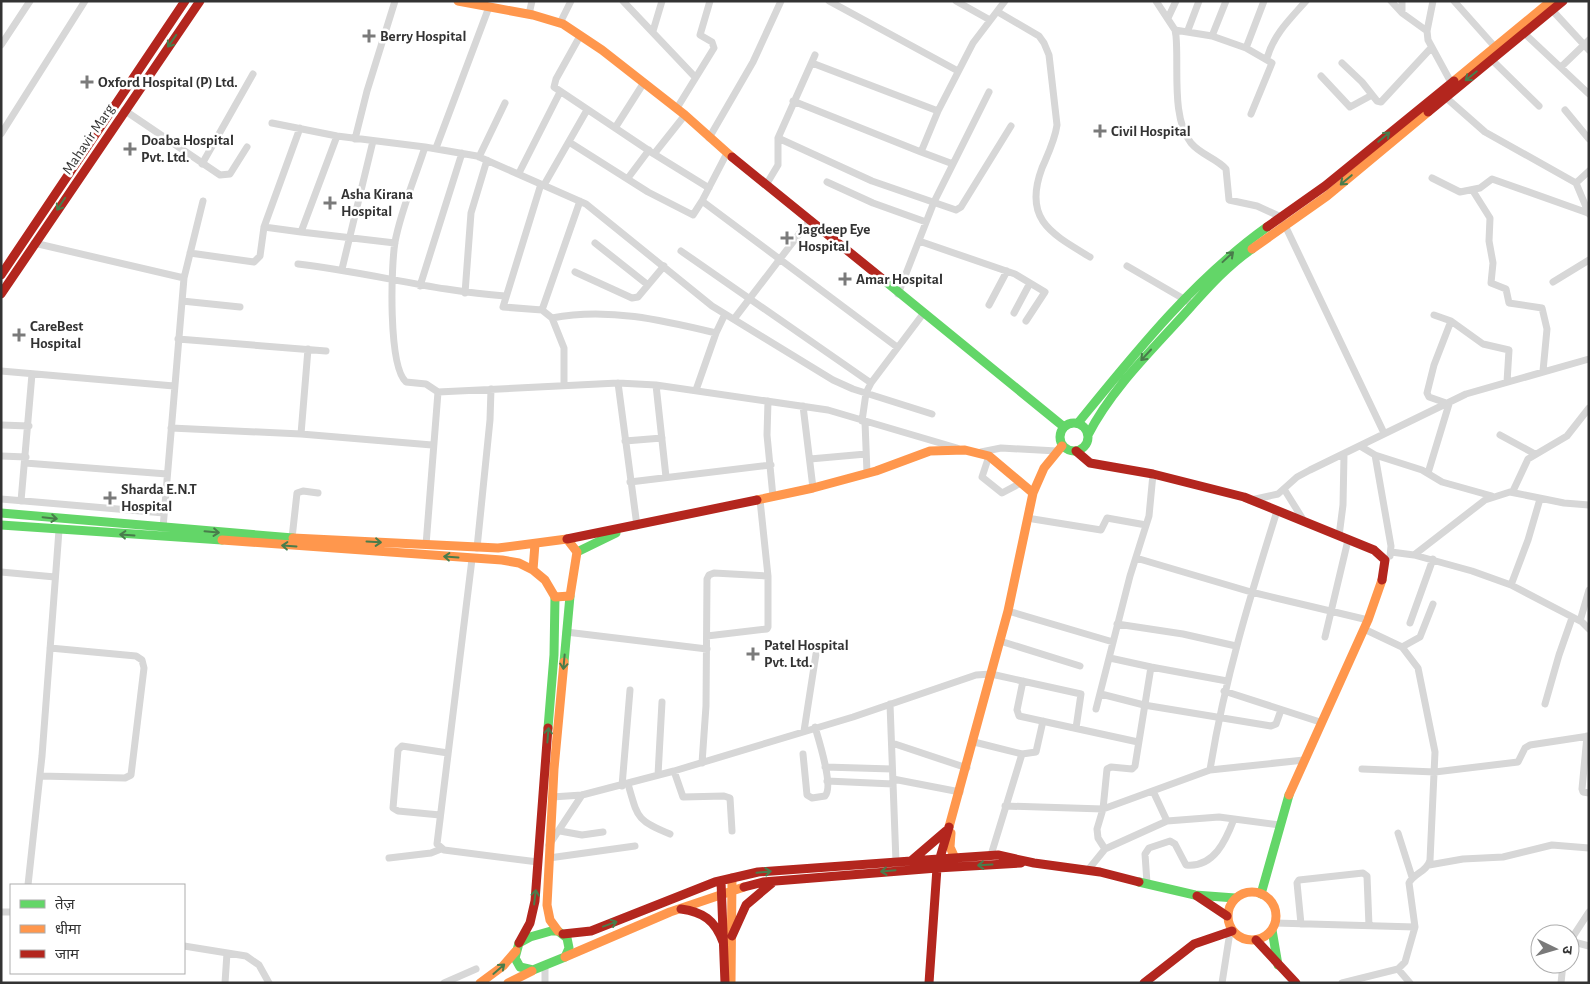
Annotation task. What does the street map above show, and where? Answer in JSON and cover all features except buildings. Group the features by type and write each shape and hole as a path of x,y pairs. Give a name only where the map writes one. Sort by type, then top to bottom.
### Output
{"main road":[{"name":"Mahavir Marg","path":"1,275 185,1"},
{"name":"Mahavir Marg","path":"1,294 124,110 200,1"},
{"path":"458,1 529,14 560,23 580,36 686,115 726,153 898,294 1064,426"},
{"path":"1453,86 1492,60 1552,6 1563,1"},
{"path":"1064,426 1078,423 1238,248 1283,221 1453,86 1539,5 1552,6"},
{"path":"1026,533 1025,523 1033,493 1044,468 1066,450 1082,449 1098,417 1157,337"},
{"path":"1078,423 1085,428 1088,435"},
{"path":"1064,426 1060,434 1066,450 1090,463 1153,474 1251,500 1374,550 1382,556 1386,563 1366,624 1320,722 1288,797 1261,894"},
{"path":"1,513 292,538 498,548 567,539 760,500 867,474 930,451 965,450 985,454 1033,493"},
{"path":"929,983 938,863 974,742 1026,533 1033,519 1038,495 1047,476 1066,450"},
{"path":"1,525 519,563 533,570 545,580 555,597 554,654 534,908 530,922 517,947 503,966 480,983"},
{"path":"577,552 632,527"},
{"path":"565,957 569,944 550,920 547,905 552,797 566,632 577,552 567,539"},
{"path":"533,570 535,544"},
{"path":"555,597 570,596"},
{"path":"952,817 950,847 955,858"},
{"path":"911,861 948,830"},
{"path":"508,983 527,976 545,965 679,909 732,890 775,881 938,863 955,858 992,855 1088,870 1195,895 1235,898 1248,892 1261,894 1273,905 1273,927 1279,968"},
{"path":"517,947 540,933 590,931 721,881 758,872 911,861 938,863 1034,863"},
{"path":"731,983 732,878"},
{"path":"721,881 725,983"},
{"path":"732,936 743,907 754,894 775,881"},
{"path":"1195,895 1227,916"},
{"path":"1235,898 1228,909 1227,916 1231,931 1241,938 1256,940 1291,981"},
{"path":"679,909 701,913 712,920 718,927 723,942"},
{"path":"1256,940 1273,927"},
{"path":"1144,983 1194,944 1231,931"},
{"path":"517,947 516,963 526,970 527,976"}],"street":[{"path":"2,42 30,1"},
{"path":"1,134 85,1"},
{"path":"355,139 395,1"},
{"path":"529,14 532,1"},
{"path":"560,23 571,1"},
{"path":"623,1 694,77"},
{"path":"653,31 662,1"},
{"path":"677,108 714,46 712,42 700,35 710,1"},
{"path":"829,1 958,71"},
{"path":"956,1 990,20"},
{"path":"920,152 938,111 973,43 998,12 1004,1"},
{"path":"1156,1 1175,30 1178,98 1181,120 1188,138 1198,151 1226,169 1229,200 1257,206 1283,221 1384,433"},
{"path":"1168,18 1176,1"},
{"path":"1188,30 1199,1"},
{"path":"1212,36 1226,1"},
{"path":"1246,48 1264,1"},
{"path":"1267,58 1271,45 1280,30 1306,1"},
{"path":"1391,1 1402,13 1427,31"},
{"path":"1402,1 1402,13"},
{"path":"1433,1 1427,31 1431,48 1453,86"},
{"path":"1454,1 1494,47"},
{"path":"709,138 753,62 780,2"},
{"path":"1552,6 1587,45 1561,67"},
{"path":"436,148 489,7"},
{"path":"998,12 1039,36 1048,54 1057,124 1056,135 1036,184 1035,204 1039,216 1062,240 1090,257"},
{"path":"1175,30 1188,30 1212,36 1246,48 1271,60 1271,65 1251,114"},
{"path":"1524,33 1589,94"},
{"path":"580,36 554,83 554,87 651,152 709,188"},
{"path":"1342,63 1379,102 1386,98 1431,48"},
{"path":"766,185 778,165 778,138 815,55"},
{"path":"1492,60 1539,106"},
{"path":"812,63 938,111"},
{"path":"202,164 253,74"},
{"path":"1321,76 1350,107 1372,95"},
{"path":"615,128 643,84"},
{"path":"519,174 560,92"},
{"path":"898,294 934,202 989,92"},
{"path":"1443,94 1485,132 1576,183 1589,213"},
{"path":"793,101 953,164"},
{"path":"479,157 505,103"},
{"path":"124,110 220,176 227,176 247,147"},
{"path":"564,384 564,348 552,318 542,310 504,308 505,296 542,185 587,110"},
{"path":"1565,110 1589,139"},
{"path":"628,178 686,115"},
{"path":"272,123 355,139 425,146 462,153 479,157 519,174 580,201 609,221 692,290 725,314 833,380 866,393 932,414"},
{"path":"778,138 872,181 959,210 1011,126"},
{"path":"190,253 219,258 258,260 264,227 300,128"},
{"path":"301,232 337,136"},
{"path":"342,269 351,239 373,141"},
{"path":"569,142 648,192 690,215 695,214 726,153"},
{"path":"425,146 395,243 393,280 394,345 402,377 406,382 426,384 438,392 564,384 618,383 656,385 803,406 965,450"},
{"path":"420,286 462,153"},
{"path":"465,293 471,213 487,160"},
{"path":"1576,183 1589,171"},
{"path":"1432,178 1457,191 1474,191 1492,179 1589,213"},
{"path":"827,182 872,202 926,222"},
{"path":"1474,191 1490,218 1489,241 1493,263 1491,283 1506,289 1509,304 1542,308 1547,329 1543,371"},
{"path":"163,528 184,278 203,201"},
{"path":"542,310 580,201"},
{"path":"702,201 897,347"},
{"path":"734,319 809,221"},
{"path":"264,227 395,243"},
{"path":"919,240 1008,271 1045,292 1026,321"},
{"path":"34,243 184,278"},
{"path":"595,243 648,285"},
{"path":"681,251 871,384"},
{"path":"1553,282 1589,260"},
{"path":"298,264 342,269 420,286 465,293 505,296"},
{"path":"575,272 630,298 638,297 664,266"},
{"path":"1127,266 1189,302"},
{"path":"988,305 1008,271"},
{"path":"1014,313 1030,283"},
{"path":"182,301 240,307"},
{"path":"552,318 592,313 616,314 680,324 716,333"},
{"path":"696,390 716,333 725,314"},
{"path":"867,474 863,421 866,393 897,347 923,314"},
{"path":"1434,315 1451,321 1478,342 1510,350 1508,382"},
{"path":"1448,402 1429,398 1427,393 1434,365 1451,321"},
{"path":"178,339 326,351"},
{"path":"301,434 308,349"},
{"path":"1251,500 1272,496 1284,489 1297,477 1448,402 1543,371 1589,359"},
{"path":"1,371 174,386"},
{"path":"21,501 32,374"},
{"path":"618,383 630,482 632,527"},
{"path":"656,385 666,478"},
{"path":"477,548 490,420 490,389"},
{"path":"426,545 432,445 438,392"},
{"path":"768,401 767,435 773,497"},
{"path":"1428,473 1448,408 1448,402"},
{"path":"803,406 813,488"},
{"path":"1510,492 1515,488 1526,461 1535,454 1557,444 1567,436 1589,408"},
{"path":"1,425 28,426"},
{"path":"171,428 301,434 432,445"},
{"path":"1500,435 1535,454"},
{"path":"625,441 662,438"},
{"path":"1360,446 1375,455 1428,473 1442,482 1492,496"},
{"path":"1021,483 1002,493 988,482 982,476 985,454 1002,448 1066,450"},
{"path":"810,459 866,454"},
{"path":"1339,536 1343,505 1344,455"},
{"path":"1375,455 1391,552 1386,563"},
{"path":"1,456 168,474"},
{"path":"630,482 771,465"},
{"path":"1096,709 1136,558 1151,510 1153,474"},
{"path":"1284,489 1304,521"},
{"path":"292,538 297,493 303,491 318,493"},
{"path":"1414,555 1492,496 1510,492 1540,499 1589,505"},
{"path":"1,499 164,513"},
{"path":"1511,585 1528,540 1540,499"},
{"path":"707,636 767,629 769,621 768,576 760,500"},
{"path":"1210,770 1224,691 1251,592 1277,511"},
{"path":"1033,519 1101,530 1107,518 1146,525"},
{"path":"28,884 40,776 59,530"},
{"path":"1324,637 1348,540"},
{"path":"1391,552 1433,559 1511,585 1576,619 1589,629"},
{"path":"1136,558 1251,592 1331,610 1366,624 1402,647 1418,668 1435,752 1429,865"},
{"path":"441,849 437,844 472,559"},
{"path":"1410,623 1433,559"},
{"path":"1,572 55,577"},
{"path":"702,763 709,575 714,573 768,576"},
{"path":"1545,704 1558,655 1589,590"},
{"path":"1402,647 1422,635 1433,604"},
{"path":"1008,611 1114,642"},
{"path":"1118,624 1182,634 1236,646"},
{"path":"566,632 707,649"},
{"path":"1000,641 1080,666"},
{"path":"40,776 125,778 131,775 144,668 142,660 136,656 50,648"},
{"path":"804,731 816,654"},
{"path":"1110,658 1227,682"},
{"path":"1105,849 1096,834 1103,809 1107,769 1111,767 1134,767 1151,667"},
{"path":"552,797 582,795 702,763 890,704 976,674 991,674 1081,694 1076,728"},
{"path":"1023,681 1017,713 1019,716 1138,742"},
{"path":"630,690 625,785 636,814 645,823 670,834"},
{"path":"1224,691 1320,722"},
{"path":"1101,694 1144,705 1273,726 1276,724 1281,710"},
{"path":"658,775 662,702"},
{"path":"890,704 896,862"},
{"path":"974,742 1022,754 1036,752 1043,721"},
{"path":"803,754 808,797 825,796 829,790 815,727"},
{"path":"1362,769 1435,772 1518,762 1521,760 1525,748 1530,745 1588,736 1582,789 1583,792 1589,793"},
{"path":"892,743 967,768"},
{"path":"440,816 393,808 398,750 402,746 448,753"},
{"path":"992,855 1022,754"},
{"path":"1005,806 1103,809 1210,770 1304,760"},
{"path":"825,767 892,769"},
{"path":"674,771 680,794 685,798 724,796 730,798 732,831"},
{"path":"827,781 893,781 960,792"},
{"path":"1153,791 1167,821"},
{"path":"549,846 582,795"},
{"path":"1088,870 1105,849 1167,821 1211,817 1280,825"},
{"path":"1147,883 1145,854 1149,848 1170,841 1175,844 1186,865 1203,862 1216,853 1223,845 1234,819"},
{"path":"560,831 582,835 603,832"},
{"path":"1342,983 1398,969 1405,962 1415,927 1414,910 1409,889 1412,877 1398,833"},
{"path":"1412,877 1429,865 1463,859 1503,856 1552,845 1589,848"},
{"path":"549,858 635,846"},
{"path":"389,858 430,853 441,849 538,862"},
{"path":"1301,924 1297,884 1299,880 1363,873 1367,876 1369,926"},
{"path":"1580,926 1589,912"},
{"path":"1273,927 1301,924 1415,927"},
{"path":"1222,983 1231,931"},
{"path":"185,946 246,956 256,961 269,983"},
{"path":"225,983 227,952"},
{"path":"543,981 545,965"},
{"path":"444,983 476,969"},
{"path":"1398,969 1410,983"}],"traffic: fast":[{"path":"1078,423 1143,344 1190,294 1214,270 1267,227"},
{"path":"1088,435 1107,404 1141,361 1213,283 1252,249"},
{"path":"885,281 1064,427"},
{"path":"1074,423 1084,427 1088,437 1084,447 1074,451 1064,447 1060,437 1064,427 1074,423"},
{"path":"1,513 293,538"},
{"path":"1,525 222,540"},
{"path":"577,552 616,533"},
{"path":"564,662 570,596"},
{"path":"548,728 554,655 555,597"},
{"path":"1261,894 1289,795"},
{"path":"1139,882 1195,895 1235,898"},
{"path":"1272,930 1278,965"},
{"path":"551,931 558,931 567,938 569,948 565,957 533,970 520,967 515,958 519,943 530,937 551,931"}],"traffic: slow":[{"path":"458,1 533,15 563,24 602,50 685,115 732,157"},
{"path":"1454,81 1551,1"},
{"path":"1252,249 1327,196 1428,112"},
{"path":"949,827 1008,611 1033,493 1044,468 1062,446"},
{"path":"757,500 813,488 876,471 930,451 965,450 989,456 1033,493"},
{"path":"293,538 498,548 567,539 577,552 570,596 555,597 545,580 533,570 535,544"},
{"path":"222,540 502,560 519,563 533,570"},
{"path":"1289,795 1368,620 1382,580"},
{"path":"558,931 550,920 547,905 554,769 564,662"},
{"path":"951,833 950,847 955,858"},
{"path":"731,983 732,878"},
{"path":"565,957 670,912 744,887"},
{"path":"1247,892 1257,892 1269,899 1276,911 1276,916 1276,921 1269,933 1257,940 1247,940 1239,936 1232,929 1228,921 1228,911 1232,903 1239,896 1247,892"},
{"path":"480,983 503,966 516,951"},
{"path":"508,983 532,971"}],"traffic: jam":[{"path":"1,275 185,1"},
{"path":"1,294 200,1"},
{"path":"1428,112 1563,1"},
{"path":"1267,227 1325,186 1454,81"},
{"path":"732,157 885,281"},
{"path":"1076,451 1090,463 1153,474 1244,497 1374,550 1385,560 1382,580"},
{"path":"567,539 757,500"},
{"path":"519,943 530,923 535,901 548,728"},
{"path":"744,887 763,882 937,868 949,827"},
{"path":"911,861 946,831"},
{"path":"939,859 998,855 1034,863 1100,872 1139,882"},
{"path":"563,934 591,931 715,882 758,872 939,859"},
{"path":"929,983 937,868 1021,863"},
{"path":"721,881 725,983"},
{"path":"732,936 746,905 772,883"},
{"path":"1197,896 1227,916"},
{"path":"681,909 696,912 707,918 716,928 723,942"},
{"path":"1144,983 1194,944 1232,931"},
{"path":"1256,940 1296,983"}],"place":[{"name":"Berry Hospital","path":"369,36"},
{"name":"Oxford Hospital (P) Ltd.","path":"87,82"},
{"name":"Civil Hospital","path":"1100,131"},
{"name":"Doaba Hospital Pvt. Ltd.","path":"130,149"},
{"name":"Asha Kirana Hospital","path":"330,203"},
{"name":"Jagdeep Eye Hospital","path":"787,238"},
{"name":"Amar Hospital","path":"845,279"},
{"name":"CareBest Hospital","path":"19,335"},
{"name":"Sharda E.N.T Hospital","path":"110,498"},
{"name":"Patel Hospital Pvt. Ltd.","path":"753,654"}]}
